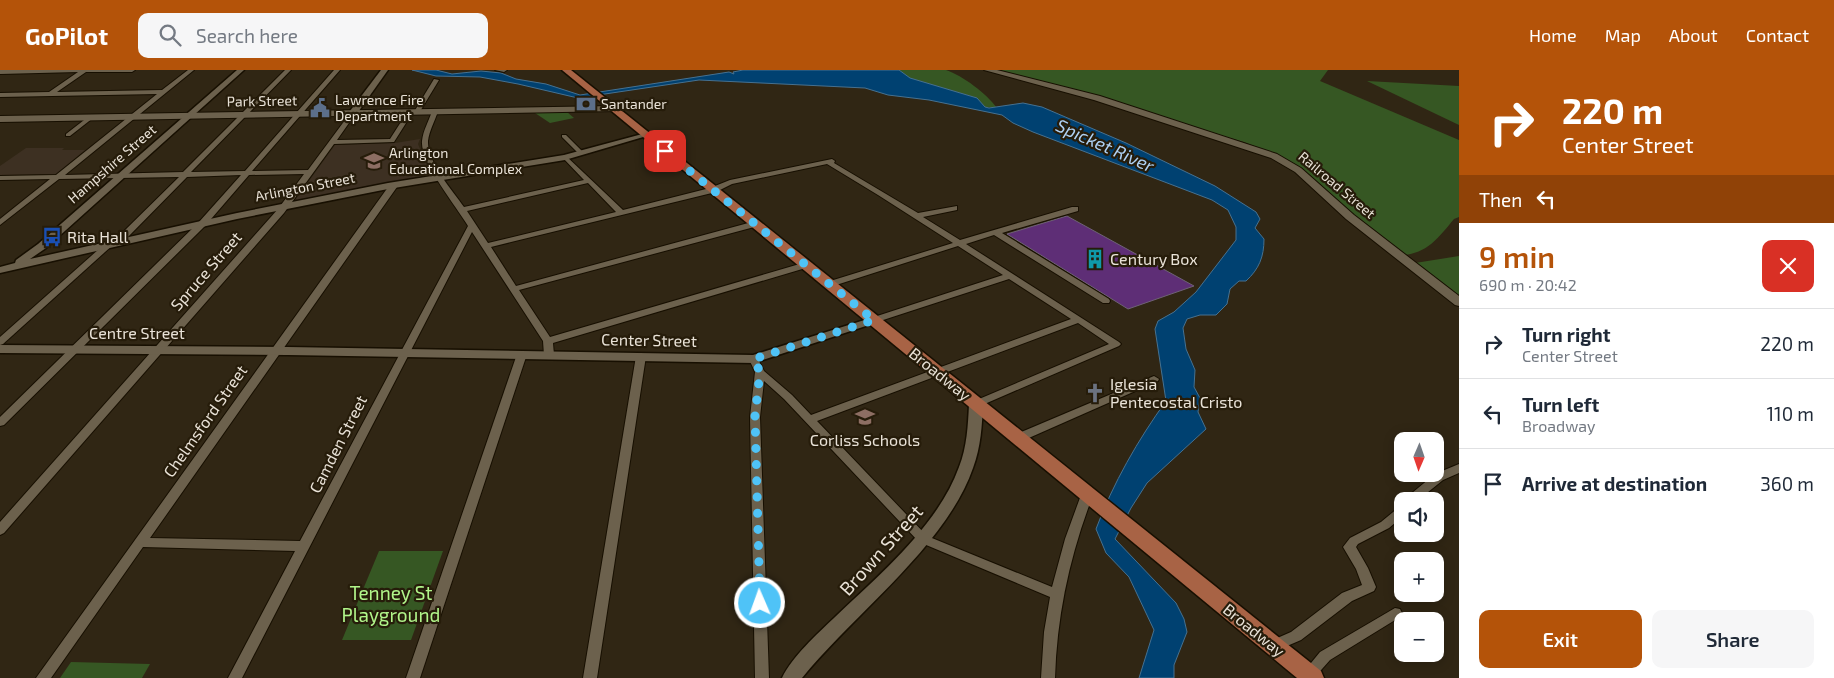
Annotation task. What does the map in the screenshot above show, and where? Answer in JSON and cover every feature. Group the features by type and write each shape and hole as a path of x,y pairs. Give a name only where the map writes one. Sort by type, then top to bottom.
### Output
{"main road":[{"name":"Broadway","path":"566,70 1311,676"},
{"name":"Railroad Street","path":"988,70 1131,108 1279,158 1298,170 1350,217 1459,302"},
{"name":"Park Street","path":"0,119 614,109"}],"street":[{"path":"0,72 132,70"},
{"path":"0,223 191,70"},
{"name":"Hampshire Street","path":"0,277 42,246 241,70"},
{"path":"0,342 115,242 288,70"},
{"path":"0,423 202,224 336,70"},
{"name":"Spruce Street","path":"0,530 284,206 385,70"},
{"path":"498,70 504,70"},
{"path":"50,94 86,71"},
{"path":"332,142 392,141 436,80"},
{"path":"0,95 164,92"},
{"path":"435,112 425,144 440,177 471,227 486,246 548,341 549,355"},
{"path":"68,135 90,118"},
{"name":"Arlington Street","path":"0,270 115,242 284,206 582,153 646,135"},
{"path":"564,136 582,153"},
{"path":"565,156 621,212"},
{"path":"486,246 713,190 730,182 830,161 1116,344 976,404"},
{"path":"0,178 309,172"},
{"path":"462,210 589,181"},
{"name":"Chelmsford Street","path":"43,678 394,185"},
{"path":"918,216 954,208"},
{"path":"830,284 1075,209"},
{"path":"514,290 755,224"},
{"name":"Camden Street","path":"235,678 471,227"},
{"path":"996,233 1106,301"},
{"path":"548,341 806,265"},
{"name":"Center Street","path":"275,351 754,359 1010,276"},
{"path":"810,420 1078,320"},
{"name":"Centre Street","path":"0,349 275,351"},
{"path":"413,678 522,354"},
{"path":"590,678 641,356"},
{"path":"754,359 760,372 788,397 923,539 1058,595"},
{"path":"760,372 755,416 762,678"},
{"path":"1018,438 1154,379"},
{"name":"Brown Street","path":"791,678 808,656 923,539 963,477 974,438 976,404"},
{"path":"1420,492 1439,476 1459,468"},
{"path":"1048,678 1048,660 1058,595 1075,526 1090,498"},
{"path":"1272,646 1296,636 1347,597 1369,587 1362,568 1350,547 1354,541 1385,525 1394,518"},
{"path":"139,542 303,546"},
{"path":"1311,676 1325,656 1394,614"}],"shaded area":[{"name":"Arlington Educational Complex","path":"420,139 418,144 431,176 298,201 296,199 335,145 395,143"},
{"path":"26,148 85,150 56,174 0,175 0,166"}],"green space":[{"path":"899,70 946,70 960,76 974,86 997,108 985,107 977,98 909,78"},
{"path":"993,70 1328,70 1320,81 1459,140 1459,217 1454,219 1438,238 1425,248 1411,254 1402,255 1351,215 1296,165 1279,156 1244,142"},
{"path":"1367,81 1459,86 1459,125"},
{"path":"567,112 574,118 550,123 535,113"},
{"path":"1459,256 1459,297 1415,263"},
{"name":"Tenney St Playground","path":"379,551 443,551 411,640 342,640"},
{"path":"71,662 150,664 142,678 60,678"}],"water":[{"name":"Spicket River","path":"412,70 436,70 452,74 481,71 501,73 516,79 546,84 580,95 729,72 734,74 733,72 743,70 899,70 910,78 977,98 985,107 1023,103 1042,107 1126,143 1215,186 1256,212 1260,219 1255,228 1264,239 1262,257 1254,272 1246,281 1239,281 1230,289 1227,304 1216,315 1200,315 1187,319 1183,328 1186,349 1195,370 1194,387 1200,398 1198,412 1206,429 1147,483 1115,539 1176,603 1184,619 1187,632 1174,665 1174,678 1139,678 1154,630 1129,577 1106,553 1096,529 1110,495 1127,462 1166,401 1155,329 1158,321 1174,312 1196,292 1236,240 1236,227 1228,210 1212,200 1033,132 1013,123 1002,115 929,100 888,95 865,88 699,80 578,98 480,77 436,76"}],"building":[{"name":"Century Box","path":"1067,216 1194,286 1128,309 1007,234"}],"place":[{"name":"Santander","path":"586,104"},
{"name":"Lawrence Fire Department","path":"320,108"},
{"name":"Arlington Educational Complex","path":"374,161"},
{"name":"Rita Hall","path":"52,237"},
{"name":"Century Box","path":"1095,259"},
{"name":"Iglesia Pentecostal Cristo","path":"1095,393"},
{"name":"Corliss Schools","path":"865,417"}],"route":[{"path":"665,151 874,320 754,359 760,372 755,416 760,603"}]}
